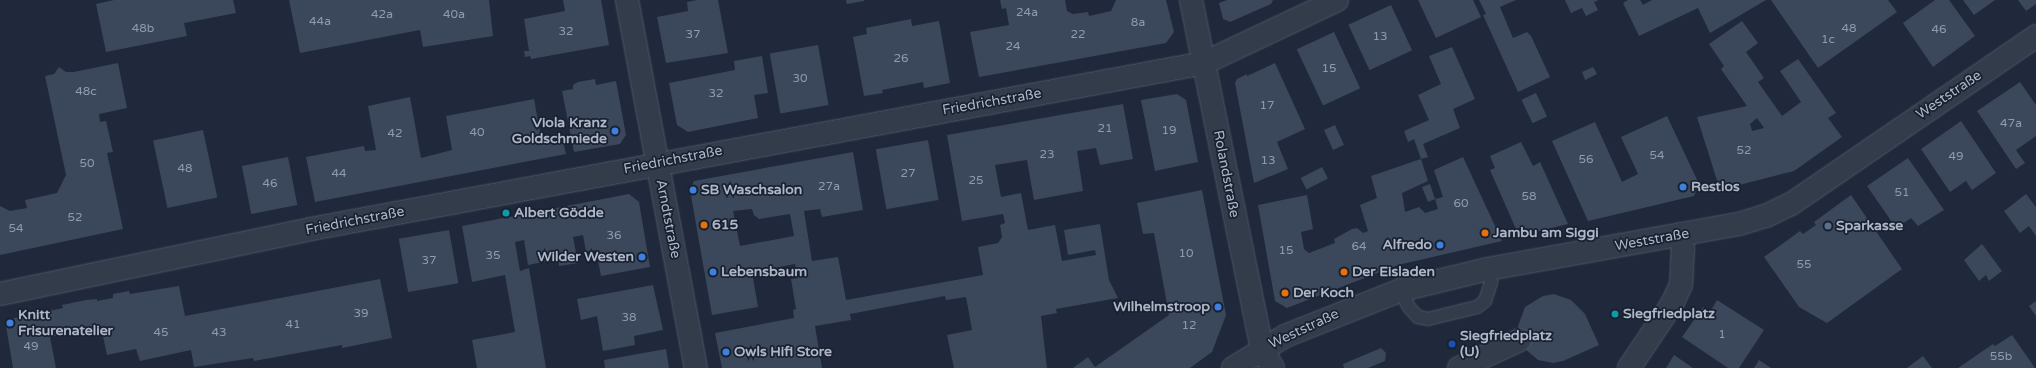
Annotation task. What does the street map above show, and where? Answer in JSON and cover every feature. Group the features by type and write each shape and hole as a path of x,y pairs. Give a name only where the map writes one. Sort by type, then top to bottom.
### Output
{"street":[{"name":"Arndtstraße","path":"627,0 696,368"},
{"name":"Rolandstraße","path":"1191,0 1262,349"},
{"name":"Friedrichstraße","path":"0,294 312,229 658,163 1204,63 1337,0"},
{"name":"Weststraße","path":"1233,368 1262,349 1330,316 1401,290 1488,269 1740,224 1791,204 2036,36"},
{"path":"1629,368 1672,304 1681,285 1683,249 1680,234"},
{"path":"1459,368 1520,340"},
{"path":"1262,349 1273,368"}],"lane":[{"path":"1401,290 1408,306 1418,317 1435,317 1477,307 1485,301 1491,282 1488,269"}],"building":[{"path":"114,0 233,0 236,13 184,23 187,36 106,52 96,4"},
{"path":"289,0 489,0 493,36 423,47 420,30 300,53"},
{"path":"563,0 601,0 609,45 531,59 530,56 525,57 524,51 529,51 524,19 565,11"},
{"path":"697,0 718,0 728,53 666,63 657,17 688,11 687,2"},
{"path":"846,0 864,0 864,1 847,4"},
{"path":"1000,0 1065,0 1067,11 1073,14 1088,12 1089,16 1111,11 1116,0 1166,0 1174,32 1166,43 979,77 970,32 1009,25 1006,8 1002,9"},
{"path":"1227,0 1273,0 1271,4 1230,22 1223,19 1219,3"},
{"path":"1418,0 1473,0 1481,17 1436,38"},
{"path":"1479,0 1516,0 1500,7 1513,38 1527,32 1531,36 1550,77 1518,92 1483,15 1486,14"},
{"path":"1565,0 1599,0 1594,2 1598,10 1586,16 1582,8 1571,13"},
{"path":"1628,0 1640,0 1643,5 1652,0 1766,0 1710,33 1698,8 1639,36 1623,3"},
{"path":"1771,0 1888,0 1897,12 1818,68"},
{"path":"1935,0 1949,0 1975,36 1933,67 1903,23"},
{"path":"1963,0 1995,0 1974,15"},
{"path":"2018,0 2036,0 2036,4 2026,11"},
{"path":"1391,5 1412,50 1370,70 1348,25"},
{"path":"911,19 912,26 939,21 950,83 924,88 923,82 882,90 883,93 864,96 853,37 867,34 866,28"},
{"path":"1742,21 1758,43 1746,52 1764,78 1758,82 1782,116 1801,102 1780,71 1798,59 1836,113 1828,118 1842,137 1794,171 1720,190 1697,117 1747,106 1721,69 1724,66 1709,44","holes":["1757,118 1764,128 1752,131 1750,124"]},
{"path":"1334,32 1360,88 1323,106 1297,49"},
{"path":"818,45 829,105 780,114 770,54"},
{"path":"1452,47 1475,99 1453,109 1460,128 1423,144 1428,157 1421,159 1414,139 1408,142 1404,131 1429,120 1418,95 1441,84 1429,56"},
{"path":"762,56 768,93 754,95 758,118 688,132 677,125 669,83 735,70 734,61"},
{"path":"118,63 127,108 99,114 100,122 106,121 113,152 107,153 123,229 0,255 0,206 10,211 27,208 25,200 57,193 66,175 45,76 54,74 59,67 66,72 74,72"},
{"path":"1275,63 1305,129 1277,142 1288,169 1254,183 1235,83 1237,79 1247,74 1247,76"},
{"path":"1593,67 1597,74 1585,80 1582,72"},
{"path":"595,79 596,85 616,81 626,135 620,144 574,152 562,91 573,89 573,85 578,82"},
{"path":"2020,82 2036,105 2036,136 2016,150 2025,163 2016,169 1977,111"},
{"path":"1536,93 1547,117 1532,123 1521,100"},
{"path":"1177,94 1186,100 1198,162 1155,171 1141,100"},
{"path":"410,97 421,158 452,150 446,116 534,99 541,137 561,133 566,154 315,202 306,157 364,146 365,151 376,150 368,106"},
{"path":"1123,104 1133,159 1100,165 1096,148 1077,151 1083,191 1034,200 1027,160 995,165 1001,197 1021,193 1028,230 1055,225 1062,261 1096,255 1095,250 1068,255 1064,230 1100,224 1109,280 1118,298 1056,309 1057,313 1041,316 1047,368 954,368 947,335 972,330 966,297 946,300 945,296 850,314 851,320 815,326 822,368 722,368 715,333 794,318 793,310 796,309 791,279 798,278 795,264 752,272 758,307 712,315 690,190 694,181 853,152 863,210 822,217 820,209 804,211 812,261 838,257 846,300 983,275 978,247 998,243 1002,237 1000,225 1005,223 1003,214 962,221 947,135","holes":["752,209 754,215 759,219 790,214 794,236 740,246 733,211"]},
{"path":"1667,116 1699,184 1694,196 1588,221 1552,141 1595,122 1622,182 1638,174 1621,137"},
{"path":"1961,121 1996,173 1972,190 1966,181 1950,192 1921,149"},
{"path":"1335,125 1344,145 1333,150 1324,130"},
{"path":"203,130 217,197 167,208 153,141"},
{"path":"928,140 939,200 886,209 876,149"},
{"path":"1521,142 1533,166 1540,162 1568,224 1519,236 1490,170 1495,168 1490,156"},
{"path":"288,157 297,205 251,214 242,166"},
{"path":"1463,157 1502,241 1398,265 1287,308 1275,301 1258,205 1307,195 1313,229 1301,232 1304,249 1309,253 1335,243 1334,239 1352,229 1357,228 1363,233 1368,231 1360,205 1377,198 1371,176 1421,159 1428,181 1402,193 1405,212 1419,207 1425,213 1438,209 1435,199 1443,197 1434,170"},
{"path":"1908,158 1944,210 1918,226 1911,218 1896,228 1867,186"},
{"path":"1322,167 1328,179 1307,189 1301,178"},
{"path":"1430,184 1435,199 1428,202 1422,187"},
{"path":"1202,190 1226,315 1212,352 1190,368 1073,368 1088,357 1095,367 1169,315 1154,233 1143,234 1137,203"},
{"path":"629,194 639,202 650,267 601,276 596,250 586,252 583,235 573,237 578,263 559,266 559,259 528,265 524,240 515,242 520,271 529,268 546,368 477,368 472,340 515,332 505,275 472,282 462,226"},
{"path":"2026,194 2036,207 2036,236 2029,226 2020,233 2004,211"},
{"path":"1851,195 1902,269 1827,323 1799,307 1764,257 1800,231 1803,234 1816,225 1814,222"},
{"path":"449,230 458,283 408,292 399,239"},
{"path":"1982,244 2002,271 1989,281 1986,275 1979,281 1964,260"},
{"path":"380,279 392,338 342,348 342,345 254,361 253,358 194,367 191,350 140,361 136,349 107,355 101,327 50,337 56,368 13,368 5,320 63,308 62,305 86,300 97,299 97,301 113,298 113,294 129,291 130,294 179,286 185,316"},
{"path":"653,285 663,330 634,336 635,345 603,351 597,316 581,320 577,299"},
{"path":"1554,294 1571,300 1585,314 1599,345 1563,361 1553,363 1538,360 1524,348 1518,326 1525,307 1543,296"},
{"path":"1717,300 1764,330 1739,368 1728,368 1682,337 1703,307 1710,312"},
{"path":"2036,301 2036,316 2029,306"},
{"path":"2012,335 2035,368 1958,368 1993,344 1995,346"},
{"path":"1381,348 1386,353 1385,361 1368,368 1344,368 1343,364"},
{"path":"666,349 669,368 605,368 604,360"},
{"path":"1674,355 1693,368 1666,368"},
{"path":"1923,356 1932,368 1907,368"},
{"path":"1759,360 1771,368 1754,368"}],"place":[{"name":"Viola Kranz Goldschmiede","path":"615,131"},
{"name":"Restlos","path":"1683,187"},
{"name":"SB Waschsalon","path":"693,190"},
{"name":"Albert Gödde","path":"506,213"},
{"name":"615","path":"704,225"},
{"name":"Sparkasse","path":"1828,226"},
{"name":"Jambu am Siggi","path":"1485,233"},
{"name":"Alfredo","path":"1440,245"},
{"name":"Wilder Westen","path":"642,257"},
{"name":"Lebensbaum","path":"713,272"},
{"name":"Der Eisladen","path":"1344,272"},
{"name":"Der Koch","path":"1285,293"},
{"name":"Wilhelmstroop","path":"1218,307"},
{"name":"Siegfriedplatz","path":"1615,314"},
{"name":"Knitt Frisurenatelier","path":"10,323"},
{"name":"Siegfriedplatz (U)","path":"1452,344"},
{"name":"Owls Hifi Store","path":"726,352"}]}
